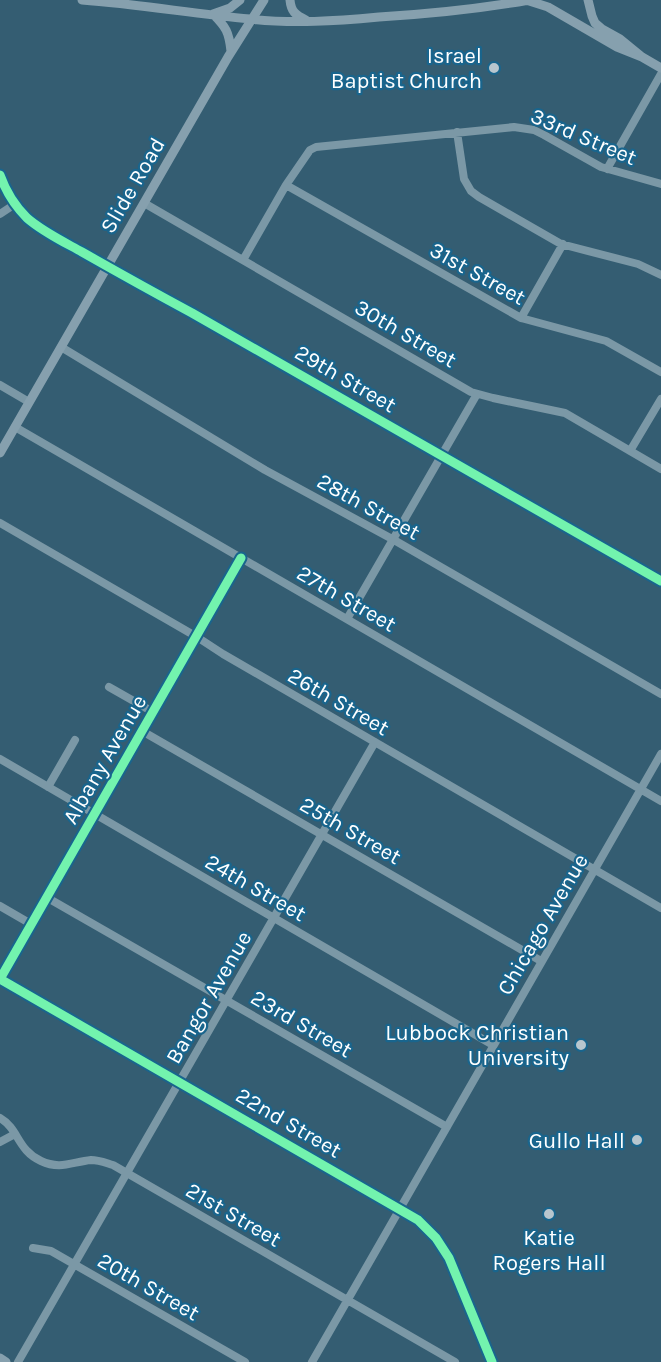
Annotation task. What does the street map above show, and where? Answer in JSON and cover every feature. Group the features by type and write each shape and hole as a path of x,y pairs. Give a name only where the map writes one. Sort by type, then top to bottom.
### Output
{"main road":[{"path":"82,0 251,19 313,22 412,15 528,0 548,7 616,47 642,57 661,68"},
{"path":"213,14 230,8 240,0"},
{"name":"Slide Road","path":"0,453 231,51 264,0"},
{"path":"290,0 291,9 295,14 313,22"},
{"path":"588,0 595,22 642,57"},
{"path":"213,14 225,27 230,37 231,51"},
{"path":"0,1359 6,1362"}],"street":[{"path":"607,169 661,74"},
{"name":"33rd Street","path":"243,260 286,185 310,150 316,147 514,127 534,130 601,168 661,184"},
{"path":"458,132 464,179 471,191 479,197 563,244 638,264 661,275"},
{"name":"29th Street","path":"0,175 15,204 29,220 45,231 192,312 661,581"},
{"name":"31st Street","path":"286,185 521,318 606,341 661,372"},
{"name":"30th Street","path":"144,203 477,394 565,413 661,469"},
{"path":"0,214 15,204"},
{"path":"521,318 563,244"},
{"name":"28th Street","path":"61,347 265,470 394,540 661,694"},
{"path":"0,385 29,402"},
{"path":"347,619 477,394"},
{"path":"630,451 661,399"},
{"name":"27th Street","path":"15,427 661,801"},
{"name":"26th Street","path":"0,523 661,908"},
{"name":"Albany Avenue","path":"0,979 241,558"},
{"path":"109,687 153,712"},
{"name":"25th Street","path":"142,731 541,962"},
{"path":"48,787 75,740"},
{"name":"Bangor Avenue","path":"18,1362 375,742"},
{"name":"Chicago Avenue","path":"312,1362 661,754"},
{"name":"24th Street","path":"0,759 493,1045"},
{"name":"23rd Street","path":"46,897 447,1127"},
{"path":"0,906 31,924"},
{"name":"22nd Street","path":"0,979 424,1225 445,1251 452,1264 491,1362"},
{"name":"21st Street","path":"0,1118 9,1125 19,1143 32,1156 50,1165 60,1166 93,1160 102,1161 127,1173 455,1362"},
{"path":"0,1142 15,1134"},
{"name":"20th Street","path":"33,1248 51,1251 245,1362"}],"cycle path":[{"path":"0,175 19,209 33,223 47,232 661,581"},
{"path":"241,558 0,979 418,1220 436,1238 449,1258 492,1362"}],"place":[{"name":"Israel Baptist Church","path":"494,68"},
{"name":"Lubbock Christian University","path":"581,1045"},
{"name":"Gullo Hall","path":"637,1140"},
{"name":"Katie Rogers Hall","path":"549,1214"}]}
